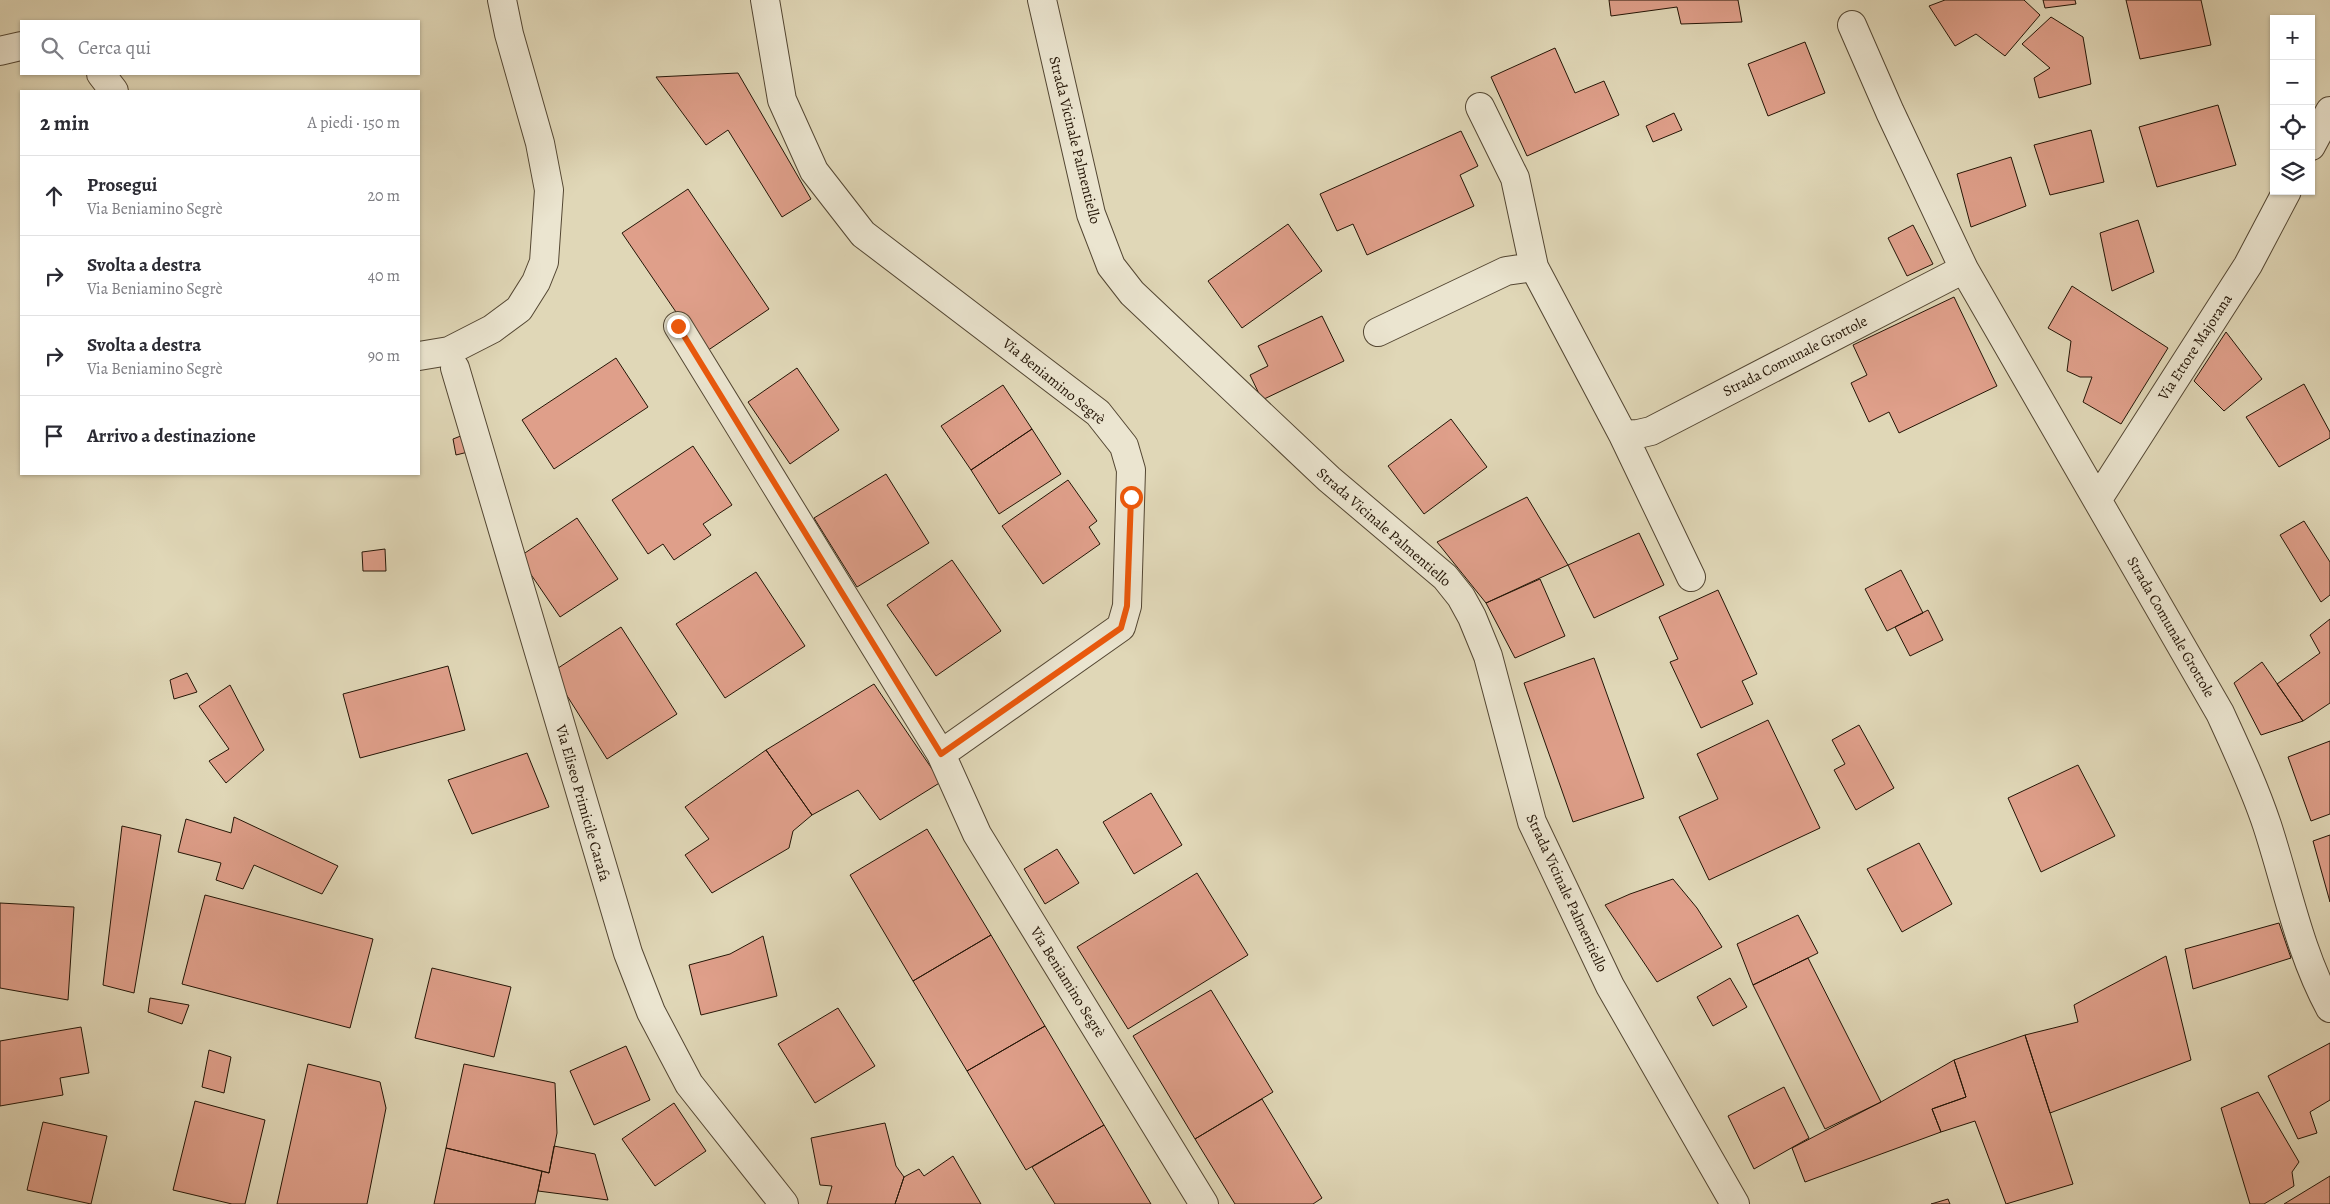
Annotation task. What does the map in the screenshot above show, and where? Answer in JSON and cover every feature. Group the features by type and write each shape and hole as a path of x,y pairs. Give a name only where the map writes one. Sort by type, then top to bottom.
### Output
{"street":[{"path":"420,356 449,350 492,329 519,309 536,282 544,262 549,190 540,143 509,34 502,0"},
{"name":"Via Beniamino Segrè","path":"765,0 782,100 814,172 843,210 862,234 1098,413 1124,446 1131,470 1127,606 1121,628 941,754"},
{"name":"Strada Vicinale Palmentiello","path":"1042,0 1091,214 1111,266 1132,293 1167,327 1329,480 1445,577 1461,597 1482,636 1532,822 1610,986 1735,1204"},
{"name":"Strada Comunale Grottole","path":"1852,25 1890,112 1964,269 2220,712 2247,771 2268,826 2294,920 2330,1008"},
{"path":"0,51 20,46"},
{"path":"102,75 113,90"},
{"path":"1480,107 1515,178 1534,267 1623,435 1691,577"},
{"path":"2315,139 2330,111"},
{"name":"Via Ettore Majorana","path":"2098,499 2248,265 2285,195"},
{"path":"1378,332 1506,271 1534,267"},
{"name":"Strada Comunale Grottole","path":"1623,435 1651,431 1964,269"},
{"name":"Via Beniamino Segrè","path":"678,326 941,754 977,834 1204,1204"},
{"name":"Via Eliseo Primicile Carafa","path":"455,368 628,953 651,1012 690,1084 784,1204"}],"building":[{"path":"1609,0 1738,0 1742,22 1681,24 1677,7 1611,16"},
{"path":"1945,0 2024,0 2040,15 2005,56 1976,34 1955,46 1929,6"},
{"path":"2043,0 2075,0 2076,4 2045,8"},
{"path":"2126,0 2201,0 2211,45 2140,59"},
{"path":"2051,17 2083,37 2091,84 2039,98 2034,78 2050,68 2022,44"},
{"path":"1805,42 1825,93 1768,116 1748,64"},
{"path":"1555,48 1575,93 1604,81 1619,115 1527,156 1491,77"},
{"path":"738,73 811,199 782,217 728,130 706,145 656,77"},
{"path":"2218,105 2236,165 2157,187 2139,127"},
{"path":"1674,113 1682,130 1653,142 1646,126"},
{"path":"2091,130 2104,182 2050,195 2034,145"},
{"path":"1461,131 1478,166 1460,175 1474,206 1367,255 1353,224 1337,231 1320,194"},
{"path":"2011,157 2026,206 1971,227 1957,174"},
{"path":"688,189 769,309 704,353 622,233"},
{"path":"2138,220 2154,272 2112,291 2100,233"},
{"path":"1288,224 1322,271 1242,328 1208,281"},
{"path":"1913,225 1933,264 1907,276 1888,238"},
{"path":"2072,286 2168,348 2121,424 2083,402 2092,377 2080,377 2067,371 2071,341 2048,328"},
{"path":"1954,297 1997,386 1899,433 1889,412 1869,422 1851,383 1867,375 1853,345"},
{"path":"1322,316 1344,361 1262,400 1250,375 1268,366 1258,346"},
{"path":"2226,332 2262,379 2224,411 2194,381"},
{"path":"616,358 648,407 554,469 522,420"},
{"path":"797,368 839,430 790,464 748,402"},
{"path":"2304,384 2330,432 2330,438 2279,467 2246,417"},
{"path":"1003,385 1032,429 971,470 941,426"},
{"path":"1451,419 1487,467 1424,514 1388,466"},
{"path":"1032,429 1061,474 999,514 971,470"},
{"path":"471,432 476,450 456,455 453,439"},
{"path":"693,446 732,505 703,524 711,535 674,560 663,544 648,554 612,500"},
{"path":"886,474 929,543 857,587 814,518"},
{"path":"1068,480 1097,521 1089,527 1100,544 1043,584 1002,526"},
{"path":"1527,497 1568,565 1486,603 1437,542"},
{"path":"577,518 618,579 560,617 519,557"},
{"path":"2304,521 2330,562 2330,595 2321,602 2280,535"},
{"path":"1639,533 1664,585 1594,618 1568,565"},
{"path":"385,549 386,571 363,571 362,552"},
{"path":"952,560 1001,631 936,676 887,605"},
{"path":"1901,570 1923,613 1887,631 1865,589"},
{"path":"756,572 805,646 725,698 676,624"},
{"path":"1540,579 1565,636 1515,658 1486,603"},
{"path":"1718,590 1757,674 1742,681 1753,704 1701,728 1670,662 1678,659 1659,617"},
{"path":"1928,610 1943,640 1910,656 1895,627"},
{"path":"2330,619 2330,703 2303,721 2277,684 2320,653 2310,635"},
{"path":"621,627 677,714 607,759 552,672"},
{"path":"1594,658 1644,798 1573,822 1524,683"},
{"path":"2262,662 2303,721 2261,735 2234,683"},
{"path":"448,666 465,730 360,758 343,694"},
{"path":"187,673 197,692 174,699 170,680"},
{"path":"874,684 941,782 880,820 858,790 812,815 766,750"},
{"path":"230,685 264,750 226,783 209,761 229,749 199,706"},
{"path":"1768,720 1820,828 1709,880 1679,817 1718,799 1697,754"},
{"path":"1859,725 1894,788 1856,810 1834,770 1845,764 1832,740"},
{"path":"2330,741 2330,814 2311,821 2288,757"},
{"path":"766,750 812,815 793,831 789,848 712,893 685,855 709,839 685,807"},
{"path":"527,753 549,807 472,834 448,780"},
{"path":"2078,765 2115,836 2041,872 2008,798"},
{"path":"1151,793 1182,845 1134,874 1103,822"},
{"path":"234,817 338,866 322,894 254,865 243,889 216,880 221,863 178,852 186,819 231,833"},
{"path":"122,826 161,835 134,993 103,985"},
{"path":"927,829 991,935 913,981 850,875"},
{"path":"2330,835 2330,902 2313,841"},
{"path":"1919,843 1952,904 1902,932 1867,869"},
{"path":"1057,849 1079,883 1045,904 1024,869"},
{"path":"1197,873 1248,955 1128,1029 1077,947"},
{"path":"1673,879 1697,908 1722,947 1657,982 1605,905"},
{"path":"205,895 373,939 350,1028 182,984"},
{"path":"0,903 74,907 68,1000 0,988"},
{"path":"1798,915 1818,953 1753,985 1737,944"},
{"path":"2279,923 2291,958 2193,989 2185,949"},
{"path":"991,935 1045,1026 967,1071 913,981"},
{"path":"763,936 777,996 701,1015 689,965 730,954"},
{"path":"2166,956 2191,1060 2050,1113 2025,1035 2078,1022 2074,1005"},
{"path":"1808,958 1881,1102 1825,1129 1753,985"},
{"path":"432,968 511,987 494,1057 415,1038"},
{"path":"1730,978 1747,1007 1713,1026 1697,997"},
{"path":"1211,990 1273,1092 1195,1139 1133,1036"},
{"path":"150,998 189,1005 182,1024 148,1012"},
{"path":"838,1008 875,1066 815,1103 778,1044"},
{"path":"1045,1026 1104,1125 1026,1170 967,1071"},
{"path":"81,1027 89,1073 60,1078 63,1095 0,1106 0,1041"},
{"path":"2025,1035 2073,1184 2006,1204 1975,1121 1941,1132 1932,1109 1966,1097 1954,1060"},
{"path":"2330,1043 2330,1100 2310,1112 2317,1133 2298,1139 2268,1076"},
{"path":"626,1046 650,1100 594,1125 570,1071"},
{"path":"209,1050 231,1057 224,1093 202,1087"},
{"path":"1954,1060 1966,1097 1932,1109 1941,1132 1805,1182 1792,1148 1881,1102"},
{"path":"308,1064 380,1082 386,1108 367,1204 277,1204"},
{"path":"464,1064 555,1083 557,1133 549,1173 446,1148"},
{"path":"1784,1087 1809,1138 1754,1169 1728,1116"},
{"path":"2258,1092 2299,1162 2292,1172 2294,1186 2264,1204 2250,1204 2221,1108"},
{"path":"1262,1099 1322,1198 1313,1204 1235,1204 1195,1139"},
{"path":"195,1101 265,1120 245,1204 232,1204 173,1190"},
{"path":"674,1103 706,1151 655,1186 622,1139"},
{"path":"43,1122 107,1136 91,1204 27,1190"},
{"path":"885,1123 896,1166 904,1177 895,1204 827,1204 832,1186 820,1185 811,1138"},
{"path":"1104,1125 1151,1204 1055,1204 1032,1167"},
{"path":"554,1146 595,1154 608,1200 538,1191 542,1171 549,1173"},
{"path":"446,1148 542,1171 535,1204 434,1204"},
{"path":"953,1156 981,1204 895,1204 904,1177 919,1169 924,1176"},
{"path":"2330,1176 2330,1204 2284,1204"},
{"path":"1948,1199 1950,1204 1931,1204"}],"route":[{"path":"678,326 941,754 1121,628 1127,606 1131,497"}]}
